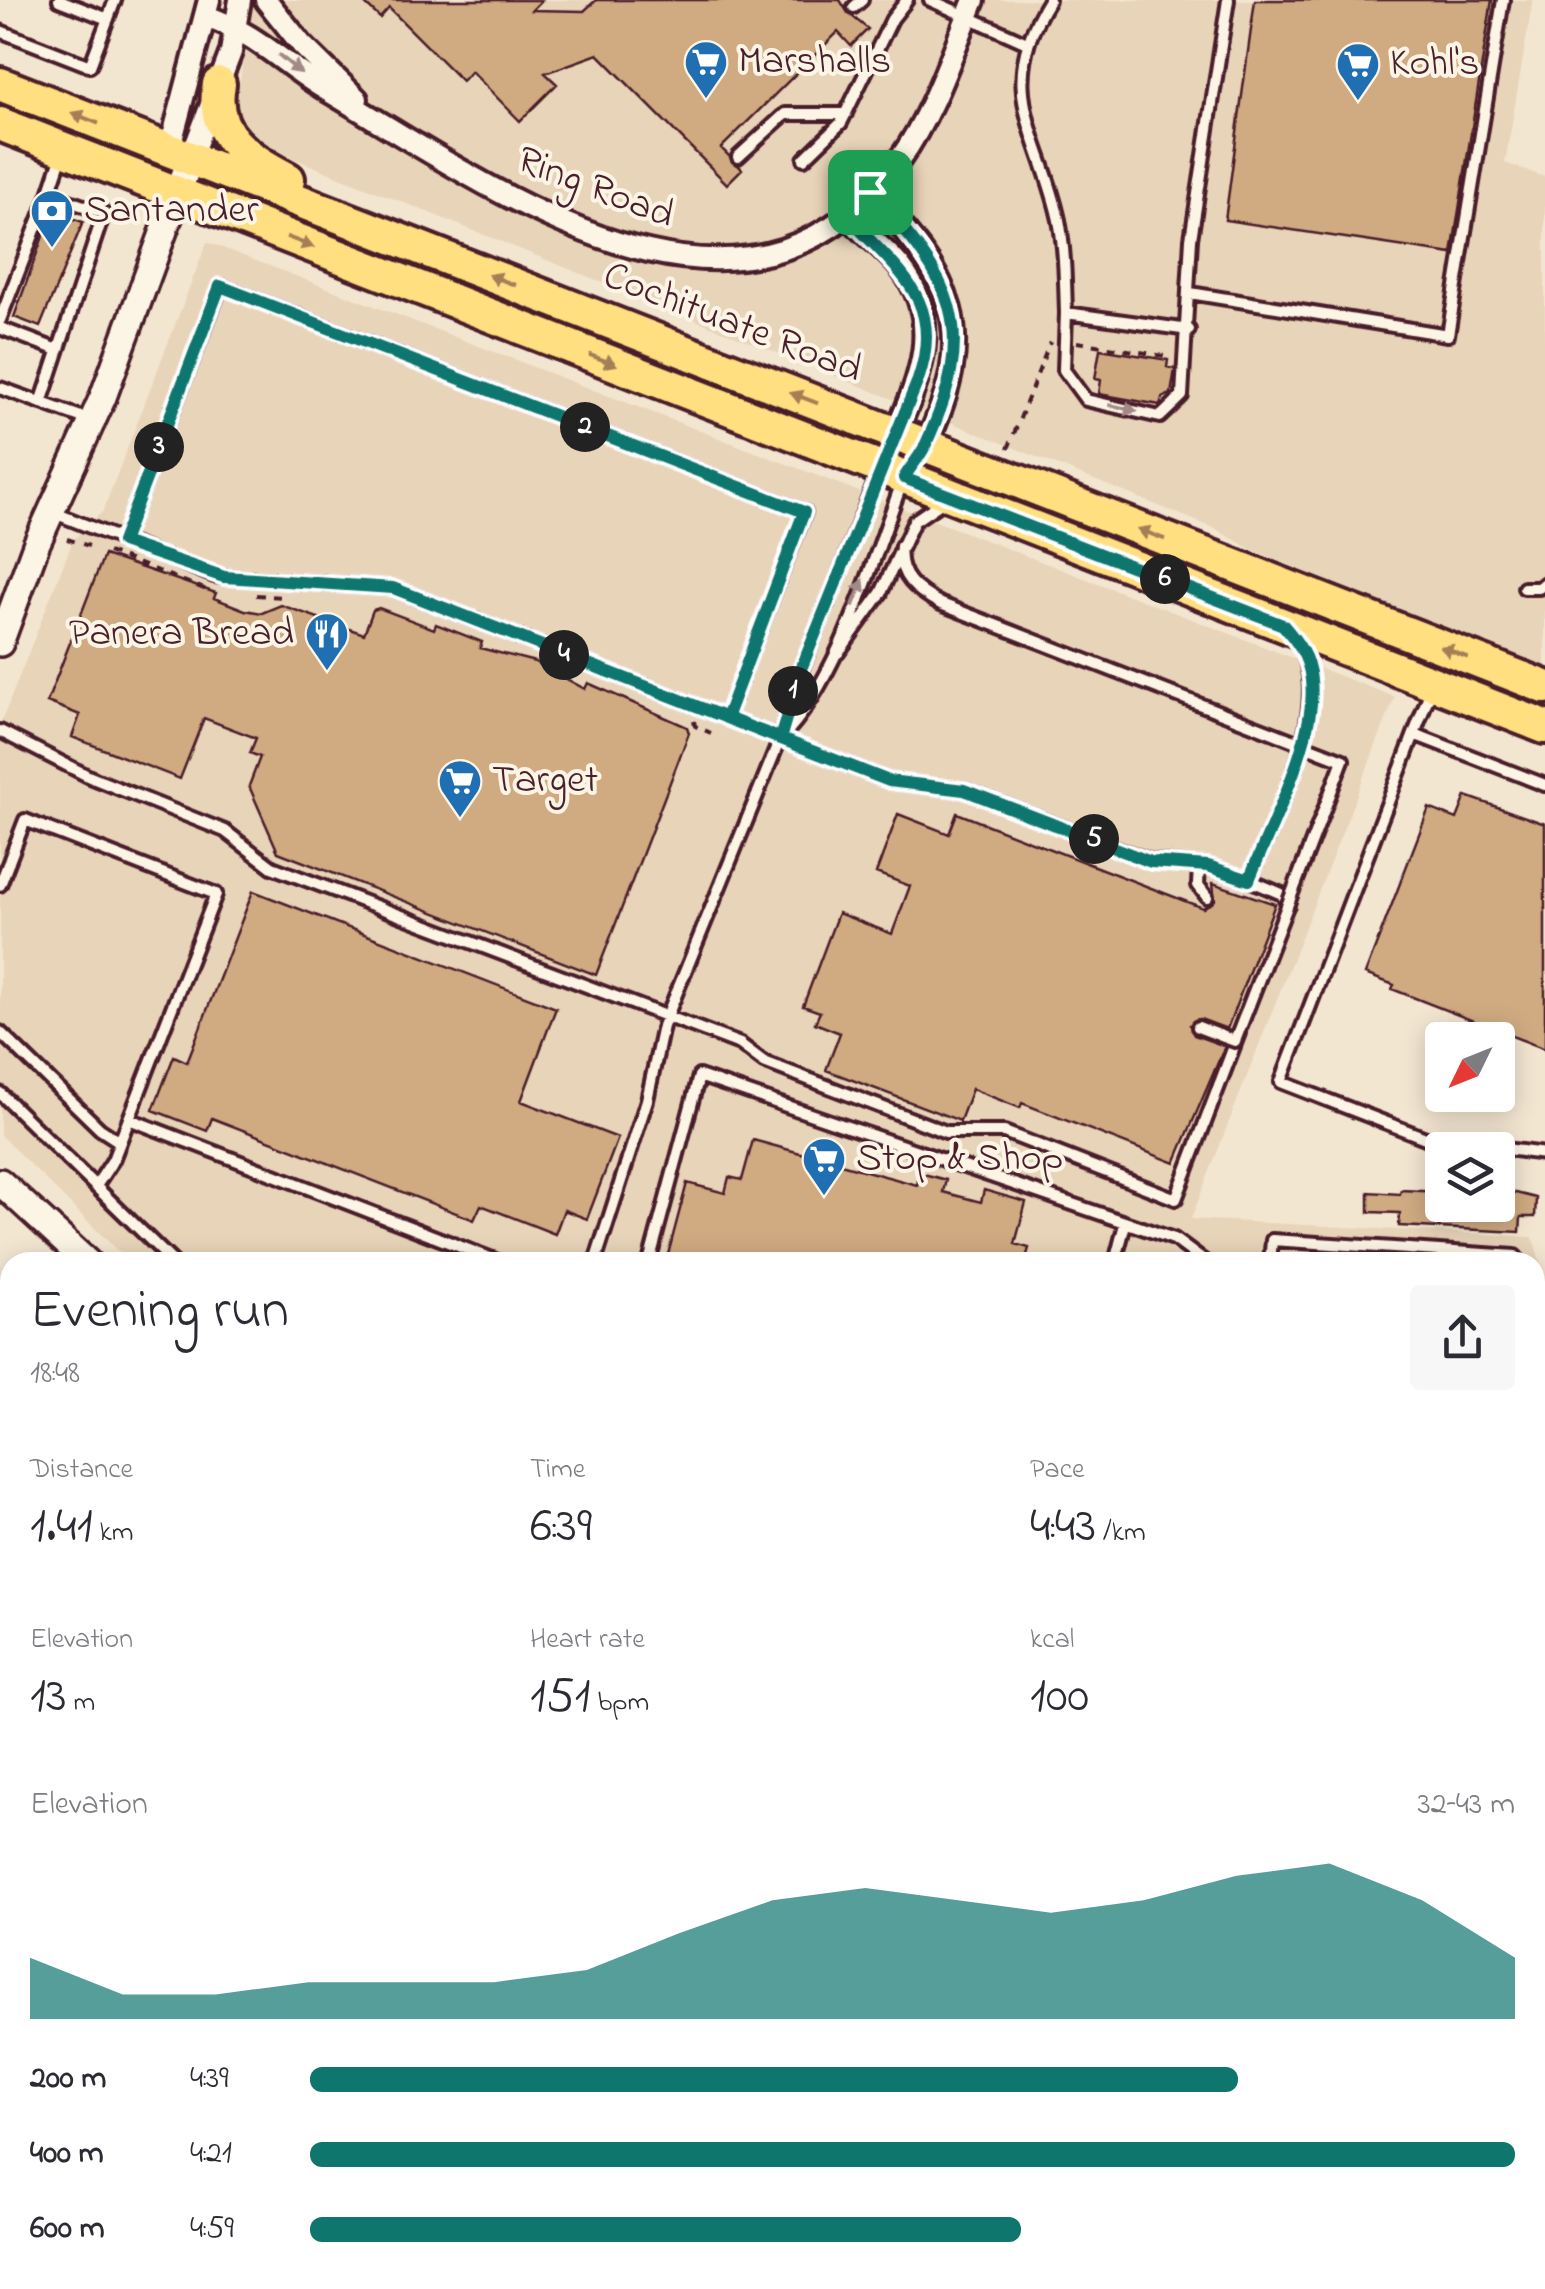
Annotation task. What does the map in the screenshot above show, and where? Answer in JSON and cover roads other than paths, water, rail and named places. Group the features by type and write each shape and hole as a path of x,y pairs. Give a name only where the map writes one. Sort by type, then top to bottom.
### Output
{"main road":[{"name":"Cochituate Road","path":"0,84 1545,687"},
{"path":"219,84 222,124 247,157 434,254"},
{"name":"Cochituate Road","path":"0,124 1545,728"}],"street":[{"path":"179,156 219,84 238,27 240,0"},
{"name":"Ring Road","path":"266,0 302,45 384,123"},
{"path":"0,643 51,512 93,422 176,194 179,156 208,8"},
{"name":"Ring Road","path":"208,8 313,82 518,202 662,256 718,261 772,253 820,233 870,192 904,153 970,9"},
{"path":"870,192 928,258 951,309 954,361 892,473"},
{"path":"846,214 902,270 916,292 925,324 910,439 892,473"},
{"path":"0,1182 76,1252"}],"lane":[{"path":"59,0 108,18"},
{"path":"0,31 90,66 115,0"},
{"path":"804,159 846,114 892,19 907,0"},
{"path":"930,0 970,9 1027,43"},
{"path":"1048,0 1027,43 1024,111 1059,220 1065,277 1064,370 1086,400 1160,416 1182,396 1189,330 1191,239 1228,0"},
{"path":"1190,293 1448,334 1502,0"},
{"path":"738,157 785,114 846,114"},
{"path":"0,320 64,150"},
{"path":"41,403 104,213 49,194"},
{"path":"122,542 220,286 804,512 726,718"},
{"path":"1066,313 1189,330"},
{"path":"0,328 58,350"},
{"path":"0,388 93,422"},
{"path":"780,739 808,706 831,661 892,473"},
{"path":"599,1252 618,1201 667,1015 780,739 799,674 892,473"},
{"path":"831,661 874,606 921,513 939,503 968,502"},
{"path":"0,731 90,777 226,831 272,867 592,991 667,1015 740,1044 764,1062 940,1130 1004,1132 1176,1199 1287,909 1286,897 1249,880 1199,866 1151,862 972,792 889,781 393,588 224,577 122,542 51,512"},
{"path":"901,546 900,560 908,581 942,604 1343,760 1235,1042 1198,1027"},
{"path":"1524,588 1539,588 1545,583"},
{"path":"1249,880 1302,744 1311,677 1302,649 1283,625"},
{"path":"1434,684 1281,1082 1428,1139 1545,1154"},
{"path":"1414,734 1545,785"},
{"path":"0,884 25,820 216,894 120,1142 96,1186"},
{"path":"1199,866 1198,885 1207,897"},
{"path":"1257,897 1262,885"},
{"path":"0,1032 100,1129 120,1142"},
{"path":"651,1252 698,1076 1174,1239 1192,1252"},
{"path":"0,1093 163,1252"},
{"path":"129,1119 474,1252"},
{"path":"1118,1252 1125,1224"},
{"path":"1271,1252 1272,1240 1454,1252"}],"place":[{"name":"Marshalls","path":"706,100"},
{"name":"Kohl's","path":"1358,102"},
{"name":"Santander","path":"52,249"},
{"name":"Panera Bread","path":"327,672"},
{"name":"Target","path":"460,819"},
{"name":"Stop & Shop","path":"824,1197"}]}
